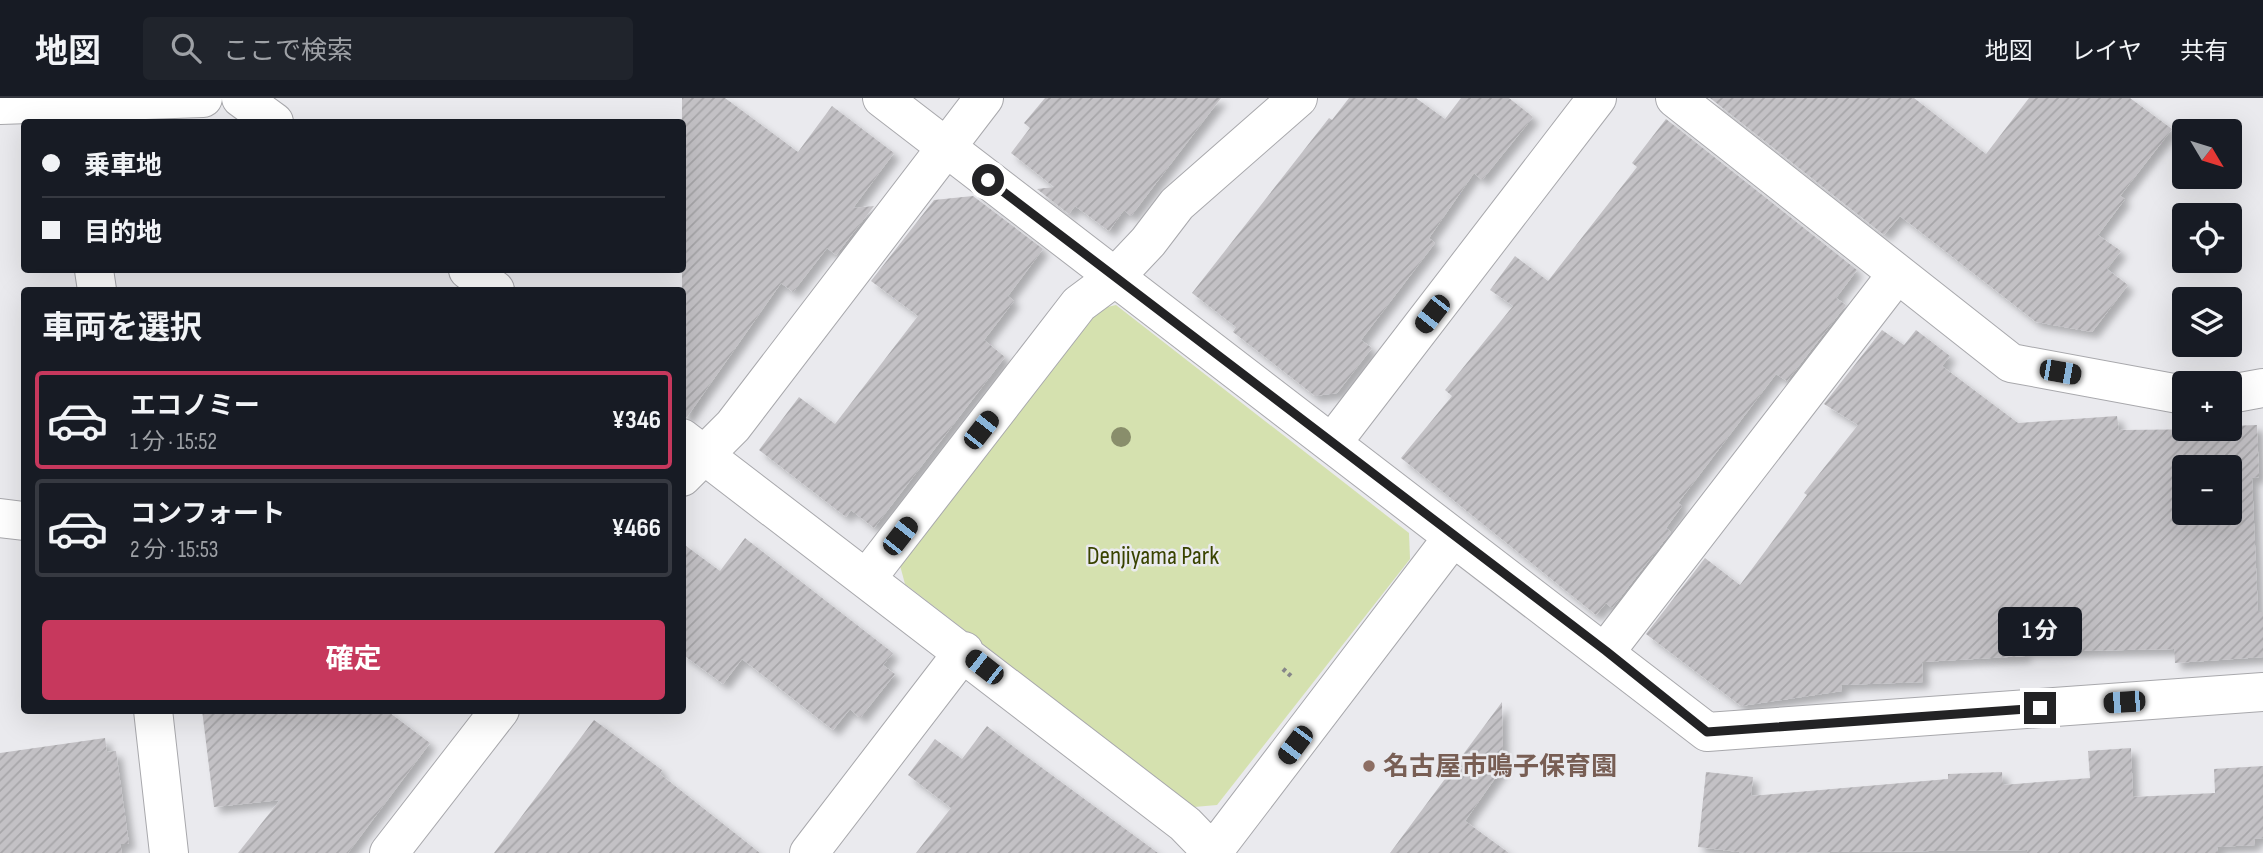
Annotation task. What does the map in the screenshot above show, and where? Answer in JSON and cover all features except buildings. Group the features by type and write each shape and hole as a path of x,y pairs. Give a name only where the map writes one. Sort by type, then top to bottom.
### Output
{"street":[{"path":"0,105 73,108 203,98"},
{"path":"241,98 270,119"},
{"path":"882,98 1453,537 1606,651 1707,732 2263,692"},
{"path":"984,98 733,426 690,457 867,578 964,651 1185,824 1212,853 1453,537"},
{"path":"867,578 1079,304 1114,278 1148,242 1177,204 1298,98"},
{"path":"1332,443 1597,98"},
{"path":"1675,98 2011,363 2172,393"},
{"path":"1606,651 1897,274"},
{"path":"2242,392 2263,388"},
{"path":"0,518 21,521"},
{"path":"809,853 964,651"},
{"path":"153,714 169,853"},
{"path":"389,853 497,714"}],"green space":[{"name":"Denjiyama Park","path":"1116,305 1409,533 1410,559 1217,805 1194,807 905,584 898,558 1090,311"}],"place":[{"name":"名古屋市鳴子保育園","path":"1369,766"}],"route":[{"path":"988,180 1606,651 1707,732 2040,708"}]}
